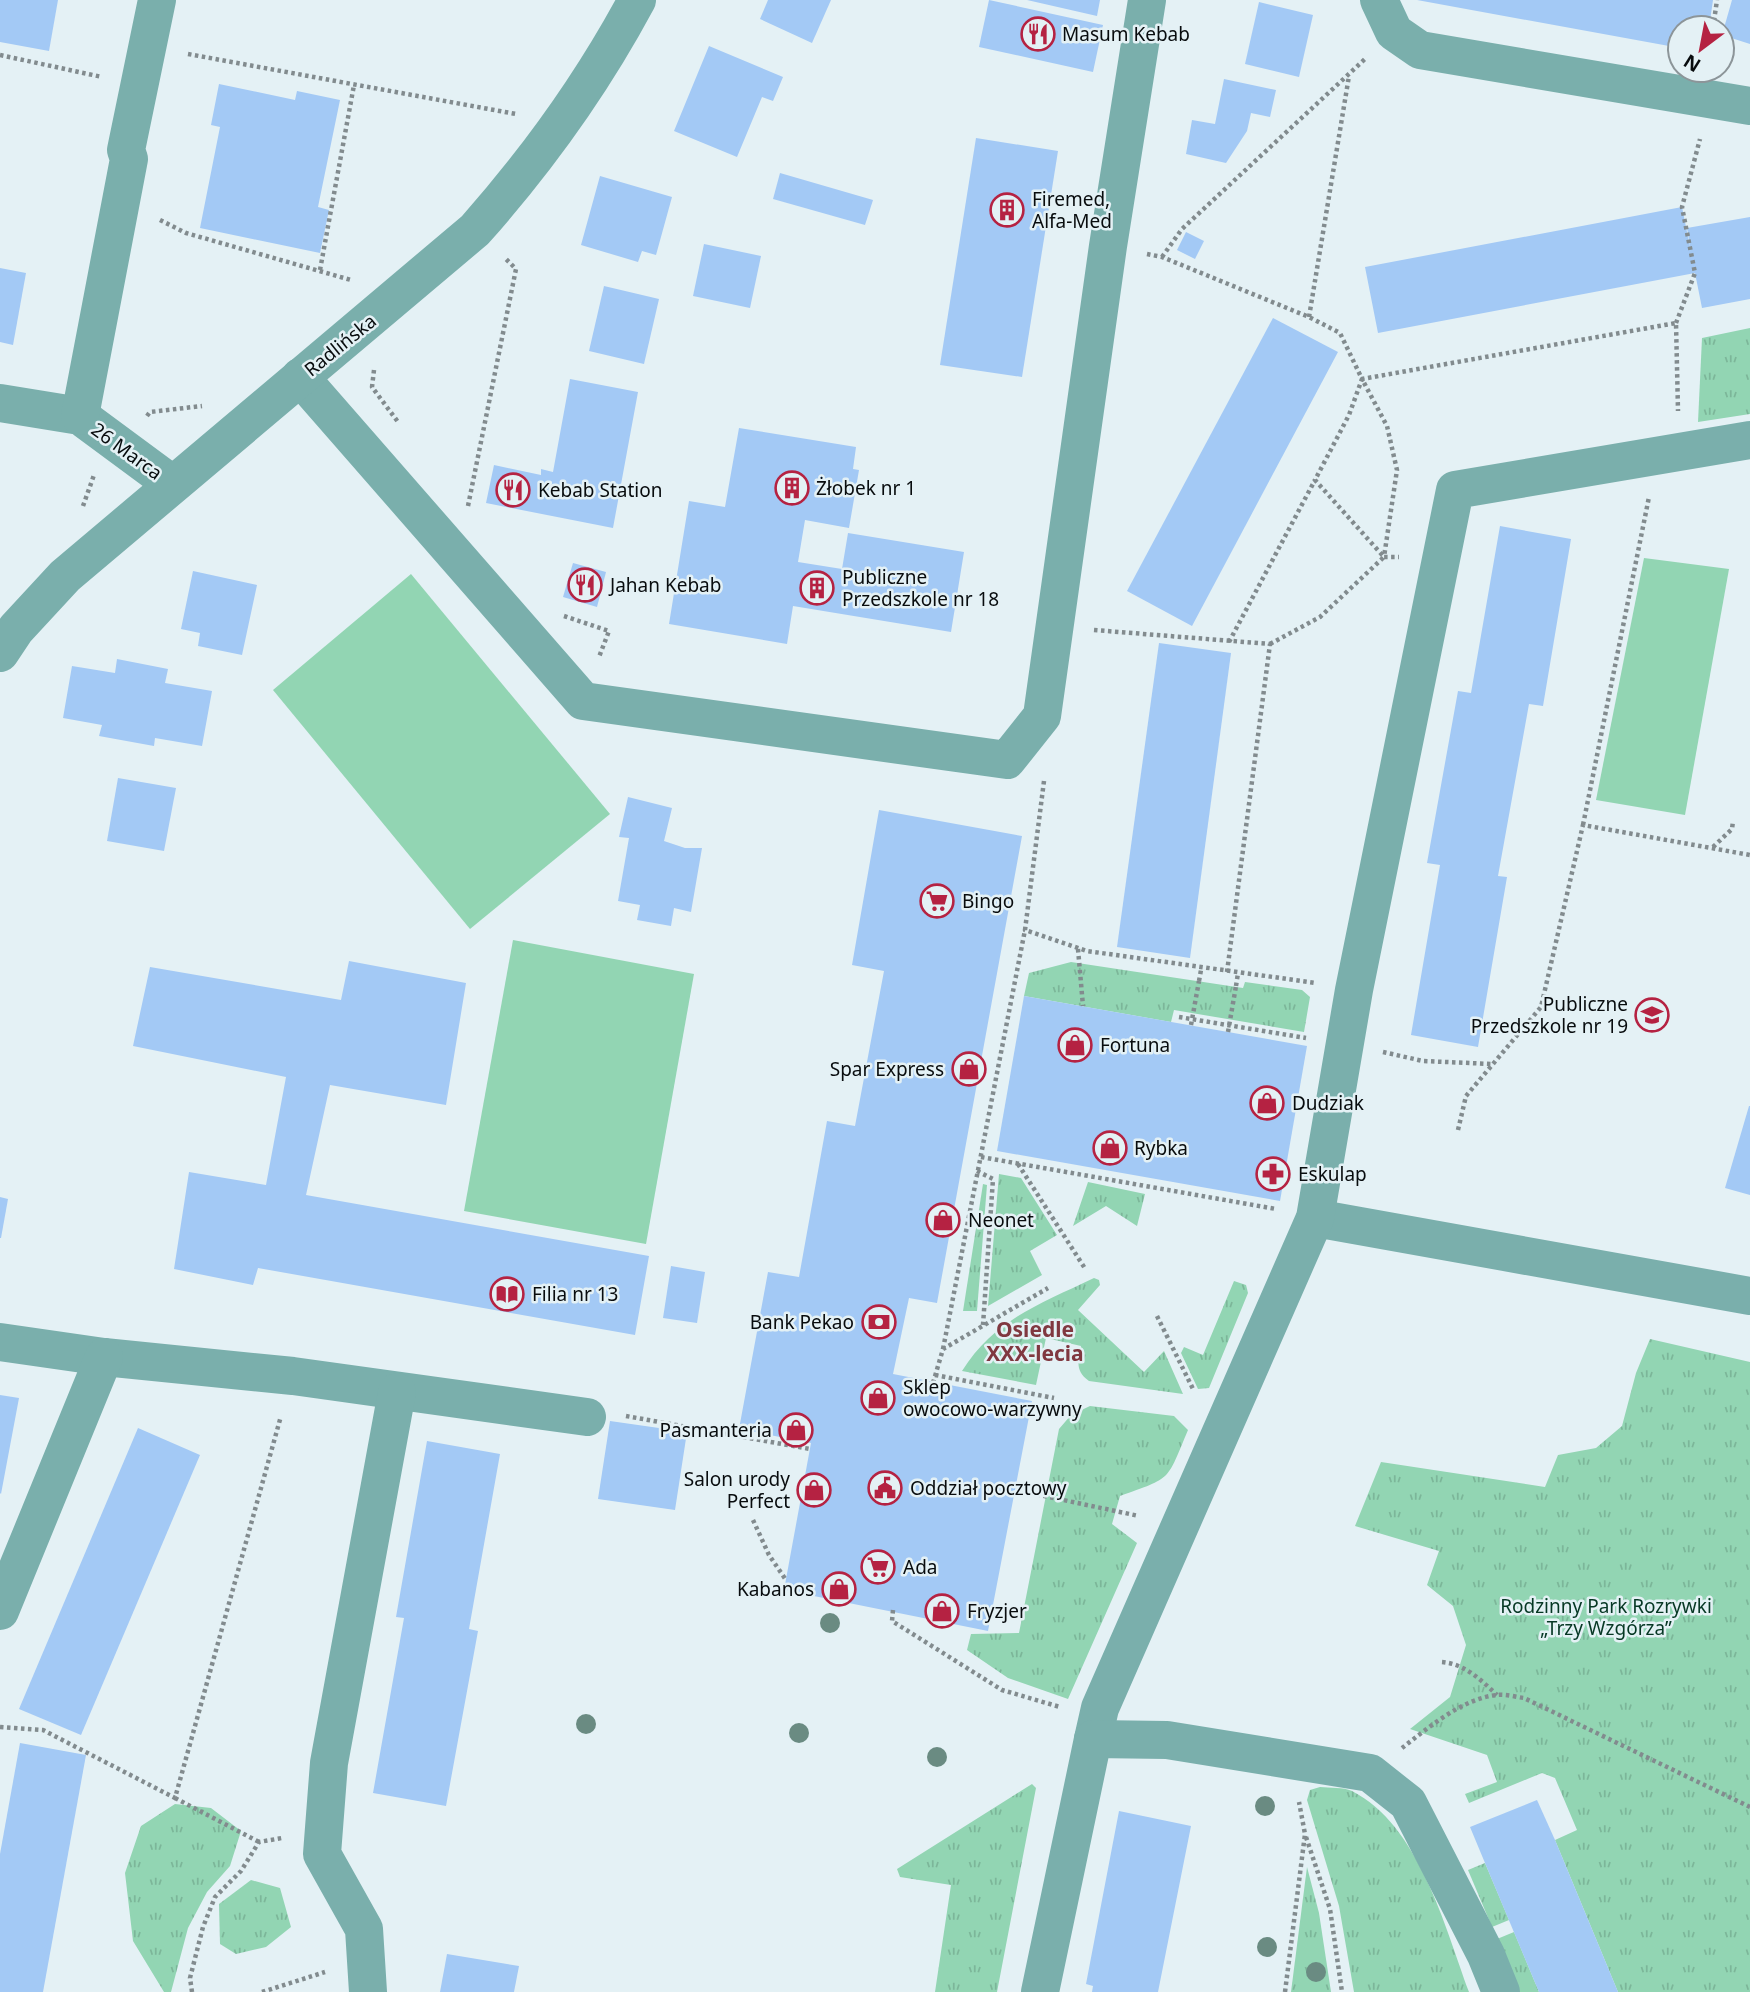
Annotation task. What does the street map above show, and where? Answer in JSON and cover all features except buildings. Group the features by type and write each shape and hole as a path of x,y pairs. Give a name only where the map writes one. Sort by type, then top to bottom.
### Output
{"street":[{"path":"80,416 129,159 126,150 157,0"},
{"name":"Radlińska","path":"0,653 16,629 65,576 475,230 517,182 569,114 637,0"},
{"path":"300,377 583,701 1007,760 1042,716 1108,246 1147,0"},
{"path":"1386,16 1420,50 1750,106"},
{"name":"26 Marca","path":"0,403 80,416 173,484"},
{"path":"1040,1992 1097,1724 1298,1215 1328,1042 1354,990 1455,490 1750,440"},
{"path":"1298,1215 1750,1296"},
{"path":"0,1342 104,1357 293,1376 397,1392 602,1416"},
{"path":"0,1611 104,1357"},
{"path":"367,1976 364,1929 322,1854 328,1763 397,1392"},
{"path":"1097,1724 1167,1740 1370,1773 1408,1804 1486,1955 1501,1992"}],"path":[{"path":"1162,257 1182,229 1349,74 1386,16"},
{"path":"149,47 530,117"},
{"path":"0,55 109,78"},
{"path":"1309,317 1349,74"},
{"path":"320,270 354,85"},
{"path":"1458,1130 1466,1096 1541,1007 1668,453 1676,323 1695,273 1682,206 1711,98"},
{"path":"153,216 187,233 362,282 384,308"},
{"path":"458,503 466,513 475,482 516,269 475,230"},
{"path":"1083,629 1270,644 1320,617 1384,557 1397,470 1387,426 1340,333 1309,317 1162,257 1108,246"},
{"path":"1362,379 1676,323"},
{"path":"376,358 372,387 403,429"},
{"path":"1228,642 1349,415 1362,379"},
{"path":"1315,480 1384,557"},
{"path":"552,612 609,631 583,701"},
{"path":"1227,972 1270,644"},
{"path":"933,1383 943,1349 1026,930 1044,780"},
{"path":"1712,848 1732,829 1733,821"},
{"path":"1583,825 1750,855"},
{"path":"1026,930 1078,949 1201,970 1354,990"},
{"path":"1078,949 1083,1006"},
{"path":"1191,1026 1201,970"},
{"path":"1227,1032 1238,973"},
{"path":"1179,1017 1423,1061 1493,1064"},
{"path":"981,1157 1272,1207 1298,1215"},
{"path":"1017,1163 1086,1269"},
{"path":"977,1171 993,1179 983,1325"},
{"path":"943,1349 1048,1288"},
{"path":"1157,1316 1198,1399"},
{"path":"935,1375 1054,1398"},
{"path":"175,1798 293,1376"},
{"path":"602,1416 810,1449"},
{"path":"1016,1490 1114,1511"},
{"path":"753,1520 769,1555 786,1580"},
{"path":"893,1610 892,1620 1002,1690 1070,1710 1097,1724"},
{"path":"1442,1662 1455,1663 1478,1677 1498,1695"},
{"path":"1434,1723 1478,1701 1498,1695 1524,1699 1750,1807"},
{"path":"0,1727 43,1730 259,1842 324,1829"},
{"path":"1292,1760 1305,1834 1330,1909 1342,1992"},
{"path":"1285,1992 1305,1834"},
{"path":"191,1992 190,1978 203,1927 215,1898 241,1871 259,1842"},
{"path":"262,1992 367,1976"}],"green space":[{"path":"1750,328 1750,414 1698,422 1702,338"},
{"path":"1644,558 1729,569 1685,815 1596,800"},
{"path":"411,574 610,814 470,929 273,690"},
{"path":"513,940 694,974 646,1244 464,1211"},
{"path":"1071,962 1243,988 1245,982 1302,990 1310,997 1304,1032 1174,1010 1171,1022 1024,996 1029,973"},
{"path":"999,1174 1021,1178 1057,1235 1030,1251 1042,1275 988,1306"},
{"path":"1088,1182 1145,1194 1137,1226 1106,1206 1073,1226"},
{"path":"983,1184 987,1185 977,1311 963,1311"},
{"path":"1094,1278 1099,1280 1100,1285 1078,1310 1144,1372 1164,1351 1183,1394 1089,1381 1080,1370 1081,1346 1046,1338 1036,1385 962,1371 989,1338 1004,1326 1037,1305"},
{"path":"1234,1281 1246,1285 1248,1293 1209,1388 1198,1389 1181,1353 1184,1347 1203,1355"},
{"name":"Rodzinny Park Rozrywki „Trzy Wzgórza”","path":"1650,1339 1750,1362 1750,1992 1618,1992 1555,1840 1577,1830 1555,1778 1542,1773 1469,1803 1465,1794 1497,1782 1487,1755 1410,1729 1450,1697 1466,1645 1453,1606 1427,1585 1439,1551 1355,1526 1381,1462 1545,1487 1558,1455 1596,1448 1622,1426 1636,1373"},
{"path":"1090,1406 1174,1416 1188,1430 1176,1460 1166,1475 1150,1485 1120,1496 1112,1524 1137,1543 1068,1699 1008,1678 967,1650 971,1634 1019,1633 1059,1429 1071,1415"},
{"path":"1032,1784 1036,1788 997,1992 935,1992 951,1885 900,1877 897,1869"},
{"path":"1320,1787 1352,1791 1375,1807 1395,1828 1427,1880 1469,1992 1354,1992 1339,1906 1307,1800 1310,1790"},
{"path":"175,1804 211,1808 241,1831 230,1866 207,1892 188,1928 171,1992 164,1992 133,1941 125,1873 141,1826"},
{"path":"1485,1863 1509,1920 1492,1927 1468,1870"},
{"path":"1307,1867 1319,1913 1331,1992 1291,1992"},
{"path":"251,1880 280,1888 291,1927 266,1947 236,1954 220,1944 219,1904"},
{"path":"1514,1932 1539,1992 1519,1992 1497,1939"}],"place":[{"name":"Masum Kebab","path":"1038,34"},
{"name":"Firemed, Alfa-Med","path":"1007,210"},
{"name":"Żłobek nr 1","path":"792,488"},
{"name":"Kebab Station","path":"513,490"},
{"name":"Jahan Kebab","path":"585,585"},
{"name":"Publiczne Przedszkole nr 18","path":"817,588"},
{"name":"Bingo","path":"937,901"},
{"name":"Publiczne Przedszkole nr 19","path":"1652,1015"},
{"name":"Fortuna","path":"1075,1045"},
{"name":"Spar Express","path":"969,1069"},
{"name":"Dudziak","path":"1267,1103"},
{"name":"Rybka","path":"1110,1148"},
{"name":"Eskulap","path":"1273,1174"},
{"name":"Neonet","path":"943,1220"},
{"name":"Filia nr 13","path":"507,1294"},
{"name":"Bank Pekao","path":"879,1322"},
{"name":"Sklep owocowo-warzywny","path":"878,1398"},
{"name":"Pasmanteria","path":"796,1430"},
{"name":"Oddział pocztowy","path":"885,1488"},
{"name":"Salon urody Perfect","path":"814,1490"},
{"name":"Ada","path":"878,1567"},
{"name":"Kabanos","path":"839,1589"},
{"name":"Fryzjer","path":"942,1611"}],"district":[{"name":"Osiedle XXX-lecia","path":"1035,1341"}]}
